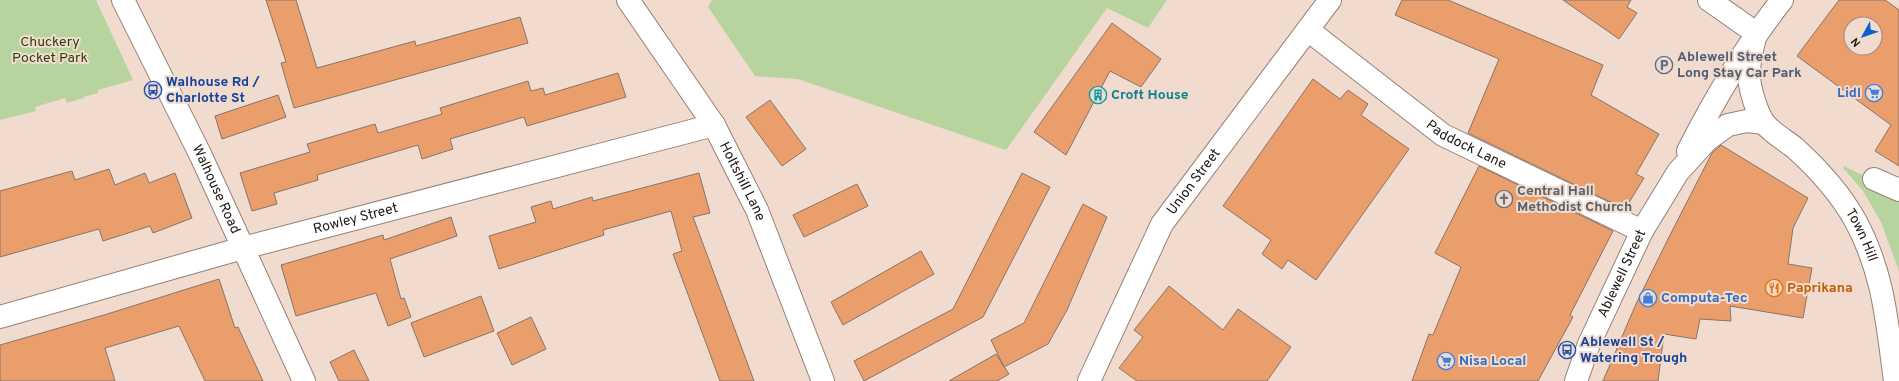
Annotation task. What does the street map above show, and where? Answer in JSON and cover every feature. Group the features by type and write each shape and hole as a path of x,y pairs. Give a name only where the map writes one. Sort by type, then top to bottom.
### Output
{"street":[{"name":"Walhouse Road","path":"123,0 201,156 304,381"},
{"name":"Holtshill Lane","path":"628,0 714,125 757,210 823,381"},
{"name":"Union Street","path":"1088,381 1162,224 1330,0"},
{"path":"1709,0 1756,33"},
{"name":"Ablewell Street","path":"1576,381 1589,344 1642,232 1678,172 1720,91 1756,33 1782,0"},
{"name":"Paddock Lane","path":"1308,30 1443,135 1642,232"},
{"name":"Ablewell Street","path":"1678,172 1707,140 1728,125 1747,121 1764,123 1752,95 1749,77 1750,61 1756,33"},
{"name":"Town Hill","path":"1764,123 1795,148 1820,173 1854,219 1868,244 1883,291 1895,381"},
{"name":"Rowley Street","path":"0,317 243,248 714,125"},
{"path":"1874,179 1899,190"}],"green space":[{"name":"Chuckery Pocket Park","path":"0,0 96,0 133,80 98,90 98,93 83,97 84,98 67,103 65,98 35,107 36,111 0,120"},
{"path":"712,0 1167,0 1148,28 1107,8 1006,150 798,79 755,76 708,7"},
{"path":"1844,166 1874,181 1899,200 1899,271 1881,222 1863,191 1843,168"}],"building":[{"path":"266,0 296,0 317,68 415,41 416,46 520,17 528,43 294,108 281,63 286,62"},
{"path":"1402,0 1448,0 1603,65 1591,95 1659,134 1636,174 1644,178 1625,209 1468,133 1499,59 1395,15"},
{"path":"1563,0 1631,0 1627,7 1637,13 1619,39"},
{"name":"Lidl","path":"1839,0 1885,0 1899,10 1899,166 1875,151 1891,125 1797,56"},
{"name":"Croft House","path":"1112,23 1161,59 1141,87 1110,71 1066,155 1034,132"},
{"path":"618,73 626,97 527,126 524,117 450,139 453,149 422,159 418,145 317,175 318,180 274,193 277,204 252,211 240,173 310,152 307,144 375,124 378,133 442,114 440,108 528,81 531,91 543,88 545,95"},
{"path":"1313,79 1340,99 1348,90 1368,104 1361,115 1409,149 1316,280 1288,260 1282,269 1262,254 1271,240 1223,206"},
{"path":"278,95 286,117 222,139 215,116"},
{"path":"770,100 806,149 782,166 746,117"},
{"path":"1721,145 1808,198 1793,228 1788,264 1812,268 1803,318 1730,306 1731,321 1700,319 1696,339 1664,334 1658,381 1603,381 1636,304 1668,239 1712,153"},
{"path":"1479,166 1613,231 1570,315 1573,317 1538,381 1412,381 1429,334 1433,335 1461,267 1435,253"},
{"path":"109,169 115,185 145,173 149,183 175,173 192,218 153,233 150,226 103,241 99,229 0,257 0,191 72,171 75,180"},
{"path":"699,173 710,213 693,217 754,381 720,381 673,254 682,251 671,211 603,230 604,235 499,269 489,236 536,222 531,207 551,201 553,209 592,197 593,201"},
{"path":"1022,173 1050,187 983,317 864,381 854,361 953,309"},
{"path":"857,184 868,206 804,237 793,215"},
{"path":"1083,204 1107,217 1067,310 1048,344 1004,367 991,340 1024,323"},
{"path":"451,217 457,236 390,259 401,299 404,298 411,317 388,326 376,293 296,316 281,265 383,235 384,240"},
{"path":"921,251 934,274 843,325 831,302"},
{"path":"219,279 235,328 238,327 263,381 205,381 179,326 105,348 115,381 0,381 0,345 104,315"},
{"path":"1169,286 1223,330 1238,309 1291,347 1267,381 1137,381 1119,368 1143,337 1134,330"},
{"path":"481,296 494,331 424,357 411,323"},
{"path":"531,317 546,349 512,365 497,333"},
{"path":"354,350 369,381 339,381 330,362"},
{"path":"996,354 1009,374 997,381 949,381"}],"place":[{"name":"Ablewell Street Long Stay Car Park","path":"1664,65"},
{"name":"Walhouse Rd / Charlotte St","path":"153,90"},
{"name":"Lidl","path":"1874,93"},
{"name":"Croft House","path":"1098,95"},
{"name":"Central Hall Methodist Church","path":"1504,199"},
{"name":"Paprikana","path":"1774,288"},
{"name":"Computa-Tec","path":"1648,298"},
{"name":"Ablewell St / Watering Trough","path":"1567,350"},
{"name":"Nisa Local","path":"1446,361"}]}
